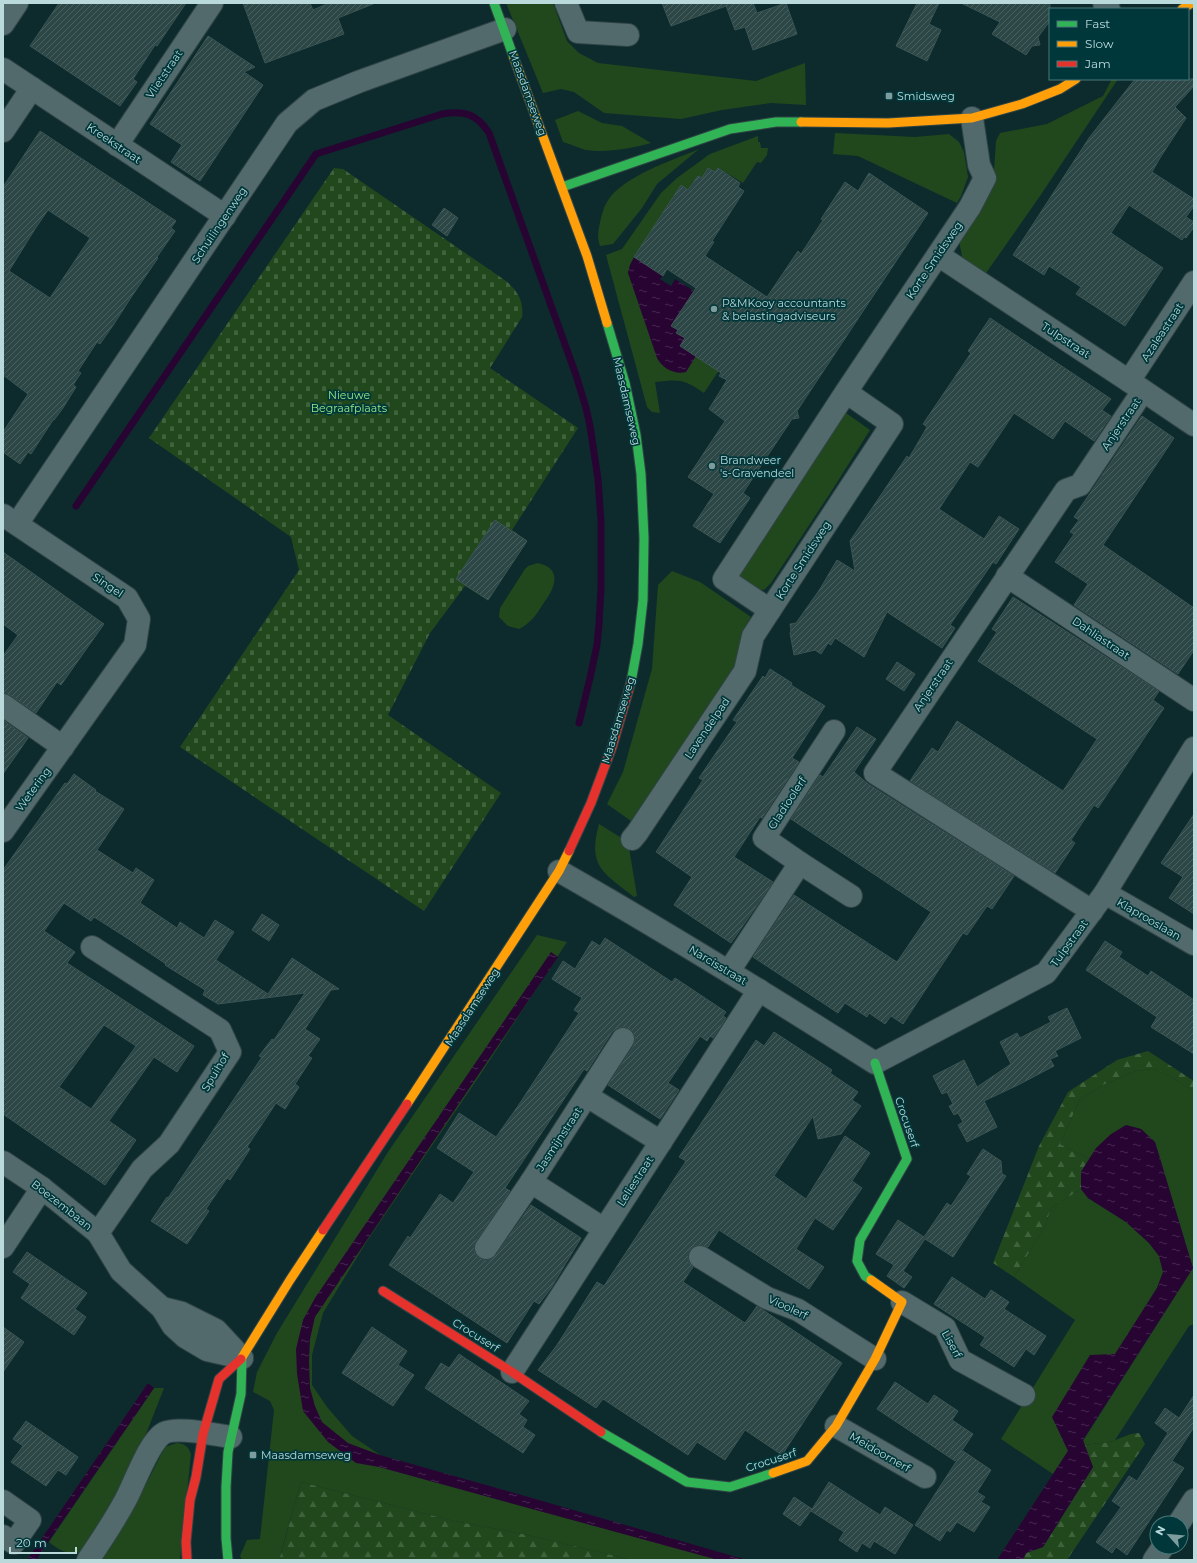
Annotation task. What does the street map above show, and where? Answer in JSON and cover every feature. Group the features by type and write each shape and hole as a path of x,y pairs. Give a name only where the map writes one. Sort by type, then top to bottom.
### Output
{"street":[{"path":"3,24 17,3"},
{"name":"Vlietstraat","path":"117,145 212,3"},
{"name":"Maasdamseweg","path":"187,1560 186,1542 190,1500 196,1476 203,1434 219,1379 242,1358 290,1280 445,1048 559,871 575,840 591,803 612,747 629,691 638,644 644,580 644,518 641,474 630,409 613,341 587,256 505,29 494,3"},
{"path":"566,3 578,32 628,35"},
{"name":"Schuilingenweg","path":"10,519 225,216 287,123 314,100 358,82 505,29"},
{"name":"Kreekstraat","path":"3,69 225,216"},
{"path":"562,187 730,129 776,122 888,123 972,118 1022,104 1060,89 1074,80"},
{"path":"3,131 32,88"},
{"name":"Korte Smidsweg","path":"846,392 892,424 770,610 724,579 846,392 970,207 985,178 979,165 972,118"},
{"name":"Tulpstraat","path":"938,255 1194,425"},
{"name":"Azaleastraat","path":"1136,386 1194,282"},
{"name":"Anjerstraat","path":"1092,912 874,773 1066,490 1080,485 1136,386"},
{"name":"Singel","path":"10,519 127,598 139,619 135,645 63,747"},
{"name":"Dahliastraat","path":"1007,576 1194,700"},
{"name":"Lavendelpad","path":"632,839 638,833 745,671 753,636 770,610"},
{"path":"3,705 63,747"},
{"name":"Gladioolerf","path":"834,731 764,838 800,864 851,896"},
{"name":"Wetering","path":"3,831 63,747"},
{"name":"Tulpstraat","path":"875,1063 1046,974 1105,893 1194,748"},
{"path":"729,972 800,864"},
{"name":"Narcisstraat","path":"559,871 639,916 875,1063"},
{"name":"Klaprooslaan","path":"1105,893 1194,944"},
{"name":"Spuihof","path":"92,947 220,1030 230,1052 169,1144 142,1169 98,1233"},
{"name":"Leliestraat","path":"512,1372 759,990"},
{"name":"Jasmijnstraat","path":"486,1248 531,1182 623,1039"},
{"name":"Crocuserf","path":"383,1291 512,1372 611,1438 687,1482 730,1487 807,1461 836,1426 875,1359 902,1302 865,1276 857,1261 860,1240 907,1158 875,1063"},
{"name":"Jasmijnstraat","path":"587,1096 661,1142"},
{"name":"Boezembaan","path":"3,1162 42,1188 98,1233 121,1272 162,1308 182,1313 216,1330 242,1358"},
{"name":"Jasmijnstraat","path":"531,1182 604,1229"},
{"path":"3,1247 42,1188"},
{"name":"Vioolerf","path":"700,1257 767,1298 798,1310 875,1359"},
{"name":"Liserf","path":"902,1302 945,1328 960,1360 1024,1395"},
{"name":"Maasdamseweg","path":"228,1560 226,1538 226,1488 230,1438 241,1394 242,1358"},
{"name":"Meidoornerf","path":"836,1426 924,1477"},
{"path":"88,1560 125,1501 154,1442 164,1433 176,1430 230,1438"},
{"name":"Maasdamseweg","path":"190,1500 196,1526"},
{"path":"1184,1515 1194,1500"},
{"path":"3,1502 30,1520 14,1543 3,1536"}],"green space":[{"path":"506,3 553,3 567,41 579,53 598,63 756,81 805,63 806,105 771,103 722,110 681,119 604,113 574,92 561,89 543,93"},
{"path":"1111,80 1117,80 1040,196 984,276 963,261 959,241 994,171 996,141 1000,133 1047,124 1103,96"},
{"path":"578,111 602,123 622,126 651,143 628,148 594,151 586,150 563,142 555,120"},
{"path":"835,133 915,137 949,134 959,142 964,152 968,177 961,196 957,203 858,156 833,154"},
{"path":"758,136 758,142 760,142 761,148 768,148 767,155 761,163 757,162 743,183 718,168 715,172 708,168 702,178 698,176 688,190 681,185 630,265 628,273 696,356 759,310 704,393 681,381 670,380 655,382 660,413 652,412 647,407 606,255 622,249 661,193 677,178 710,154"},
{"path":"699,149 657,184 642,208 613,244 600,246 598,234 600,222 606,204 614,193 635,177 648,170"},
{"name":"Nieuwe Begraafplaats","path":"334,168 343,169 510,285 517,293 521,302 522,317 490,368 578,428 512,530 527,541 488,600 465,586 430,633 388,715 501,793 424,911 180,747 299,570 291,537 149,438"},
{"path":"846,413 870,430 771,583 764,590 749,586 738,575 742,566"},
{"path":"538,563 546,566 554,575 551,592 527,624 519,629 508,626 499,617 500,608 525,569 528,566"},
{"path":"672,571 700,582 751,617 741,634 744,641 741,668 677,765 671,762 631,821 607,804 623,772 652,669 658,585"},
{"path":"599,824 628,842 637,896 634,897 614,882 601,868 597,860 595,850"},
{"path":"537,935 567,942 480,1075 367,1241 323,1313 312,1355 312,1385 327,1407 352,1436 383,1457 743,1560 632,1560 528,1535 454,1521 301,1482 280,1556 296,1560 242,1560 240,1556 247,1540 260,1539 274,1410 270,1401 253,1392 257,1372 277,1333 388,1152"},
{"path":"1148,1051 1194,1081 1194,1091 1168,1075 1152,1069 1135,1071 1103,1085 1080,1099 1060,1144 1089,1159 1081,1172 1081,1189 1051,1208 1045,1226 1014,1277 993,1263 1039,1146 1068,1092 1117,1060"},
{"path":"1152,1069 1168,1075 1194,1091 1194,1324 1189,1326 1115,1440 1084,1445 1083,1441 1193,1268 1155,1142 1141,1129 1126,1125 1106,1140 1089,1159 1060,1144 1080,1099 1103,1085 1135,1071"},
{"path":"1081,1189 1088,1198 1126,1222 1149,1243 1159,1256 1163,1272 1157,1288 1115,1355 1068,1451 1053,1474 1001,1439 1075,1320 1014,1277 1045,1226 1051,1208"},
{"path":"154,1388 164,1388 124,1490 83,1551 78,1553 69,1553 57,1548 49,1542"},
{"path":"1139,1433 1145,1444 1067,1560 1023,1560 1026,1553 1043,1547 1093,1467 1084,1445 1110,1442 1131,1434"},
{"path":"177,1443 186,1446 191,1454 180,1560 93,1560 126,1512 142,1492 165,1447"},
{"path":"301,1482 454,1521 528,1535 632,1560 296,1560 280,1557"}],"water":[{"path":"634,257 663,276 660,279 671,286 675,279 694,291 671,325 678,330 677,333 685,338 696,356 686,372 673,372 665,368 657,358 628,273"},
{"path":"551,952 558,957 315,1317 310,1339 309,1362 310,1388 315,1406 322,1422 348,1443 380,1455 747,1560 718,1560 379,1467 356,1463 328,1442 303,1411 297,1374 296,1349 303,1320 315,1298"},
{"path":"1126,1125 1141,1129 1155,1142 1193,1268 1083,1440 1093,1467 1043,1547 1026,1553 1023,1560 997,1560 1068,1451 1052,1417 1090,1355 1115,1354 1157,1288 1163,1272 1159,1256 1149,1243 1126,1222 1088,1198 1081,1189 1081,1172 1096,1148 1111,1134"},
{"path":"148,1383 154,1388 36,1560 27,1560"}],"building":[{"path":"59,3 186,3 157,46 155,45 133,79 137,82 120,106 30,46"},
{"path":"243,3 310,3 313,10 329,3 373,4 338,18 344,34 265,63"},
{"path":"662,3 753,3 757,13 786,3 797,34 753,50 745,27 735,30 726,6 671,26"},
{"path":"917,3 939,3 929,24 941,30 927,61 896,46"},
{"path":"961,3 1050,3 1049,22 1038,37 1040,45 1032,46 1026,55 992,34 1000,22"},
{"path":"208,36 255,67 244,72 263,85 200,181 171,162 182,145 150,124"},
{"path":"1194,79 1194,86 1175,107 1186,118 1152,172 1194,199 1194,206 1186,217 1194,222 1194,227 1186,238 1184,237 1182,240 1129,205 1111,233 1163,268 1125,326 1076,294 1081,287 1049,266 1044,275 1013,255 1089,138 1134,80"},
{"path":"40,131 176,221 171,228 175,231 157,257 158,258 100,344 97,342 78,371 81,373 73,385 76,387 63,408 53,420 31,454 28,452 20,464 3,452 3,432 28,394 3,375 3,187","holes":["48,210 90,238 50,298 9,271"]},
{"path":"708,168 715,172 718,168 740,183 738,187 744,191 712,241 714,242 705,256 767,297 798,251 801,254 845,182 858,191 869,173 928,213 797,411 799,418 792,419 743,493 750,498 720,543 693,526 714,494 688,477 725,421 709,409 727,380 719,376 721,373 680,346 685,338 676,333 678,330 671,326 696,288 667,269 663,276 634,257 681,185 688,190 698,176 702,178"},
{"path":"444,208 458,218 447,236 432,225"},
{"path":"990,318 1111,399 1102,410 1111,416 1094,441 1065,421 1053,439 1014,413 978,467 970,462 939,509 984,539 999,516 1019,529 996,564 993,562 950,625 955,628 942,648 887,612 864,657 835,638 831,645 828,643 821,654 815,650 794,655 790,624 796,623 820,589 837,560 855,571 850,541 907,456 909,458 927,427 923,424 971,353 968,351"},
{"path":"1142,416 1174,438 1103,545 1194,608 1194,650 1178,674 1074,605 1088,584 1055,562 1074,534 1070,532 1079,520 1074,517"},
{"path":"495,520 527,541 488,600 456,579"},
{"path":"3,552 104,624 61,685 57,682 36,713 10,695 3,693 3,656 18,635 3,624"},
{"path":"1013,597 1159,691 1153,700 1164,708 1098,808 1094,805 1071,840 1075,843 1055,873 910,781 932,748 938,752 957,721 1063,791 1097,739 978,661 997,632 992,629"},
{"path":"897,662 915,674 904,691 886,679"},
{"path":"770,669 792,683 791,685 825,706 792,758 799,762 734,857 773,882 731,943 674,905 692,877 656,852 703,780 699,778 737,722 733,720 763,676 765,678"},
{"path":"3,720 28,738 3,774"},
{"path":"857,727 876,739 854,772 868,784 1014,876 992,909 987,906 967,935 963,933 903,1024 891,1016 885,1024 869,1013 867,1017 845,1003 838,1013 753,957 794,895 897,962 931,912 791,819 820,775 823,777"},
{"path":"74,774 96,790 95,791 124,809 97,850 133,873 136,868 154,880 140,903 177,928 180,922 204,938 215,920 234,932 216,960 268,994 292,958 339,989 331,990 305,1029 320,1039 308,1056 312,1058 295,1084 299,1087 285,1109 276,1103 247,1147 250,1149 230,1180 227,1178 206,1209 209,1211 187,1244 151,1221 262,1057 259,1056 272,1039 274,1040 305,993 218,1004 203,995 205,990 165,965 166,964 127,938 94,917 91,921 64,903 44,931 75,952 67,963 194,1046 177,1072 154,1057 109,1121 136,1140 105,1185 3,1114 3,870 65,783 67,784","holes":["104,1025 136,1046 91,1109 59,1087"]},
{"path":"1194,814 1194,914 1169,898 1183,877 1161,863"},
{"path":"262,914 279,925 269,941 252,930"},
{"path":"605,938 672,982 675,978 726,1012 723,1016 726,1018 713,1038 710,1036 707,1041 700,1036 668,1083 679,1090 660,1119 608,1085 634,1045 634,1034 630,1029 624,1027 617,1028 612,1032 587,1071 584,1069 505,1188 510,1191 476,1241 474,1247 475,1253 479,1258 485,1260 492,1259 531,1205 581,1238 551,1288 539,1304 534,1301 507,1343 389,1265 408,1236 410,1238 440,1194 453,1203 474,1172 437,1148 459,1113 496,1137 579,1013 574,1010 582,998 552,979 563,961 575,969 592,941 600,946"},
{"path":"1105,941 1122,952 1119,957 1148,976 1151,971 1194,1000 1194,1054 1151,1027 1157,1017 1086,970"},
{"path":"1067,1008 1081,1038 1055,1051 1058,1056 1050,1059 1054,1066 984,1101 997,1127 967,1142 958,1125 963,1122 958,1113 954,1115 949,1106 953,1104 947,1092 942,1094 933,1076 964,1060 977,1087 1011,1064 1000,1042 1017,1033 1020,1038 1051,1022 1048,1017"},
{"path":"774,1032 832,1070 830,1073 858,1092 852,1100 861,1106 841,1134 818,1139 813,1116 774,1176 806,1199 845,1136 870,1153 852,1181 862,1188 833,1230 815,1218 796,1249 824,1267 809,1289 719,1230 708,1247 700,1245 694,1246 690,1250 688,1257 689,1263 693,1267 683,1282 745,1323 757,1306 842,1363 782,1455 745,1430 725,1460 697,1442 688,1455 603,1399 596,1408 538,1370 557,1345 597,1282 604,1286 686,1161 679,1157 756,1040 764,1046"},
{"path":"983,1149 1001,1161 1002,1174 1006,1176 953,1257 925,1239 903,1271 912,1277 904,1288 887,1276 894,1265 876,1254 898,1220 924,1237 947,1203 951,1206 971,1176 967,1174"},
{"path":"27,1252 87,1293 75,1309 86,1317 74,1335 21,1298 30,1284 13,1272"},
{"path":"952,1277 985,1299 991,1290 1009,1302 1004,1309 1046,1336 1034,1355 1026,1349 1014,1367 980,1345 985,1337 934,1304"},
{"path":"3,1327 24,1342 3,1372"},
{"path":"372,1327 407,1351 398,1365 414,1375 393,1406 342,1373"},
{"path":"459,1354 529,1401 519,1414 527,1420 523,1427 535,1435 523,1453 425,1388 441,1363 449,1368"},
{"path":"895,1382 928,1404 934,1395 958,1411 952,1420 973,1434 955,1461 877,1409"},
{"path":"1194,1395 1194,1427 1172,1461 1184,1468 1153,1515 1149,1515 1149,1521 1127,1555 1116,1547 1112,1553 1096,1542 1121,1507 1112,1501 1129,1476 1137,1481 1168,1433 1155,1423 1165,1408 1179,1418"},
{"path":"26,1421 78,1457 66,1475 58,1470 46,1486 11,1462 23,1446 13,1439"},
{"path":"963,1451 991,1470 977,1492 985,1497 981,1502 990,1507 974,1532 957,1522 950,1532 947,1530 940,1541 915,1525"},
{"path":"829,1482 880,1515 885,1507 913,1525 895,1554 874,1541 870,1548 862,1543 857,1552 839,1540 844,1532 811,1511"},
{"path":"794,1497 812,1509 800,1526 783,1514"}],"waterway":[{"path":"76,506 316,154 442,114 463,113 469,115 480,121 489,133 576,375 590,426 598,479 601,522 601,588 597,645 579,723"}],"traffic: fast":[{"path":"494,3 514,58"},
{"path":"562,187 730,129 776,122 801,122"},
{"path":"607,323 625,383 636,435 641,474 644,538 643,600 638,644 631,682"},
{"path":"871,1280 865,1276 857,1261 860,1240 907,1159 875,1063"},
{"path":"228,1560 226,1538 228,1452 241,1394 242,1358"},
{"path":"601,1432 687,1482 730,1487 773,1473"}],"traffic: slow":[{"path":"1184,8 1192,3"},
{"path":"514,58 587,256 607,323"},
{"path":"801,122 888,123 972,118 1022,104 1060,89 1074,80"},
{"path":"407,1104 559,871 569,851"},
{"path":"241,1359 323,1230"},
{"path":"773,1473 807,1461 836,1426 875,1359 902,1302 871,1280"}],"traffic: jam":[{"path":"569,851 591,803 612,747 631,682"},
{"path":"323,1230 407,1104"},
{"path":"383,1291 512,1372 601,1432"},
{"path":"187,1560 186,1542 190,1500 196,1477 203,1434 219,1379 241,1359"}],"place":[{"name":"Smidsweg","path":"889,96"},
{"name":"P&MKooy accountants & belastingadviseurs","path":"714,309"},
{"name":"Brandweer 's-Gravendeel","path":"712,466"},
{"name":"Maasdamseweg","path":"253,1455"}]}
